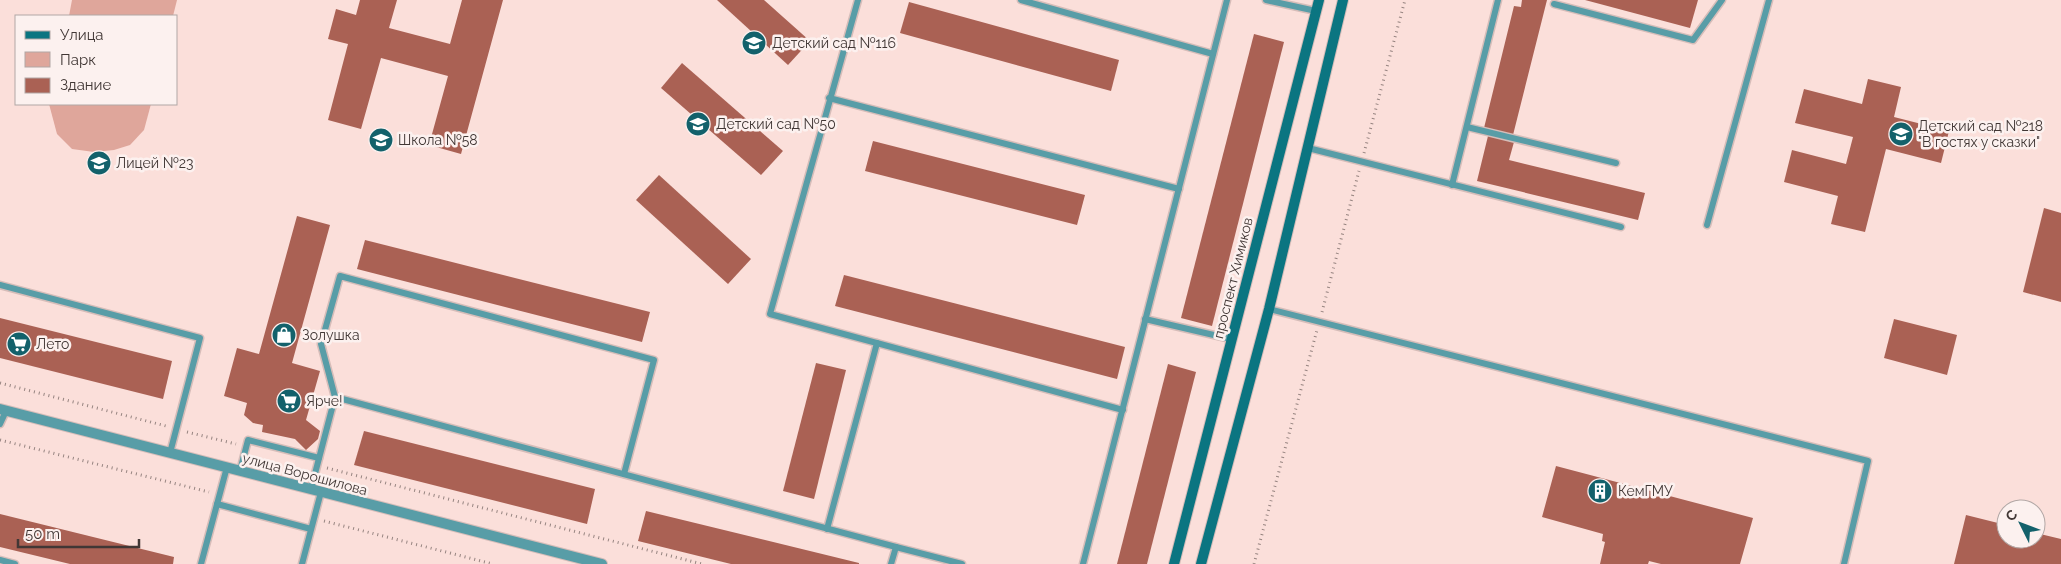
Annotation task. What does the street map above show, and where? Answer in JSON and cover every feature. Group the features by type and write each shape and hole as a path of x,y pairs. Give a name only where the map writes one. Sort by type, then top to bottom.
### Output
{"main road":[{"name":"проспект Химиков","path":"1174,564 1319,0"},
{"path":"1201,564 1269,309 1343,0"}],"street":[{"name":"улица Ворошилова","path":"3,410 602,564"}],"lane":[{"path":"858,0 770,314 1123,410"},
{"path":"1021,0 1214,54"},
{"path":"1083,564 1227,0"},
{"path":"1266,0 1316,11"},
{"path":"1452,185 1498,0"},
{"path":"1554,4 1692,40 1722,0"},
{"path":"1707,225 1769,0"},
{"path":"830,98 1179,189"},
{"path":"1467,127 1616,163"},
{"path":"1308,148 1621,227"},
{"path":"311,489 334,397 322,344 340,276 654,360 624,474"},
{"path":"0,285 200,338 170,453"},
{"path":"1269,309 1868,461 1844,564"},
{"path":"1145,319 1231,339"},
{"path":"828,528 877,343"},
{"path":"334,397 962,564"},
{"path":"0,424 3,410"},
{"path":"240,471 248,440 319,458"},
{"path":"201,564 227,467"},
{"path":"302,564 321,492"},
{"path":"217,504 312,529"},
{"path":"891,564 896,547"},
{"path":"0,560 15,564"}],"path":[{"path":"1254,564 1405,0"},
{"path":"0,384 247,447"},
{"path":"317,465 702,564"}],"green space":[{"path":"72,0 177,0 173,15 69,15"},
{"path":"49,105 151,105 144,130 130,145 114,150 94,152 72,149 57,134"}],"building":[{"path":"360,0 397,0 389,28 450,44 462,0 503,0 461,154 429,145 448,76 381,58 361,129 328,120 348,44 328,39 336,9 356,15"},
{"path":"717,0 764,0 810,41 788,65"},
{"path":"1522,0 1547,0 1513,135 1484,128 1514,6 1521,7"},
{"path":"1585,0 1698,0 1690,28"},
{"path":"909,2 1119,60 1111,91 900,33"},
{"path":"1254,34 1284,42 1212,326 1181,318"},
{"path":"682,63 783,151 761,175 661,88"},
{"path":"1868,79 1901,87 1894,117 1949,131 1941,163 1886,149 1865,232 1831,224 1838,196 1784,182 1792,150 1846,164 1853,137 1795,123 1804,89 1862,104"},
{"path":"1488,136 1514,142 1509,160 1645,193 1638,220 1477,181"},
{"path":"873,141 1085,195 1077,225 865,171"},
{"path":"659,175 751,259 728,284 636,200"},
{"path":"2044,208 2061,213 2061,302 2023,292"},
{"path":"297,216 330,225 292,363 320,371 306,420 320,431 318,439 306,450 295,439 262,432 263,425 253,423 244,415 247,403 224,396 237,348 259,354"},
{"path":"365,240 650,312 642,342 357,269"},
{"path":"844,275 1125,347 1117,379 835,306"},
{"path":"0,318 172,361 163,399 0,358"},
{"path":"1894,319 1957,335 1947,375 1884,358"},
{"path":"816,363 846,370 814,499 783,491"},
{"path":"1168,364 1196,372 1147,564 1117,564"},
{"path":"364,431 595,489 587,524 354,465"},
{"name":"КемГМУ","path":"1556,466 1753,518 1740,564 1661,564 1649,561 1648,564 1600,564 1605,542 1602,541 1603,534 1542,517"},
{"path":"646,511 859,564 731,564 638,541"},
{"path":"0,514 174,557 173,564 70,564 0,547"},
{"path":"1966,515 1996,522 1996,549 2046,549 2046,535 2061,539 2061,564 1954,564"}],"place":[{"name":"Детский сад №116","path":"754,43"},
{"name":"Детский сад №50","path":"698,124"},
{"name":"Детский сад №218 \"В гостях у сказки\"","path":"1901,134"},
{"name":"Школа №58","path":"381,140"},
{"name":"Лицей №23","path":"99,163"},
{"name":"Золушка","path":"284,335"},
{"name":"Лето","path":"19,344"},
{"name":"Ярче!","path":"289,401"},
{"name":"КемГМУ","path":"1600,491"}]}
